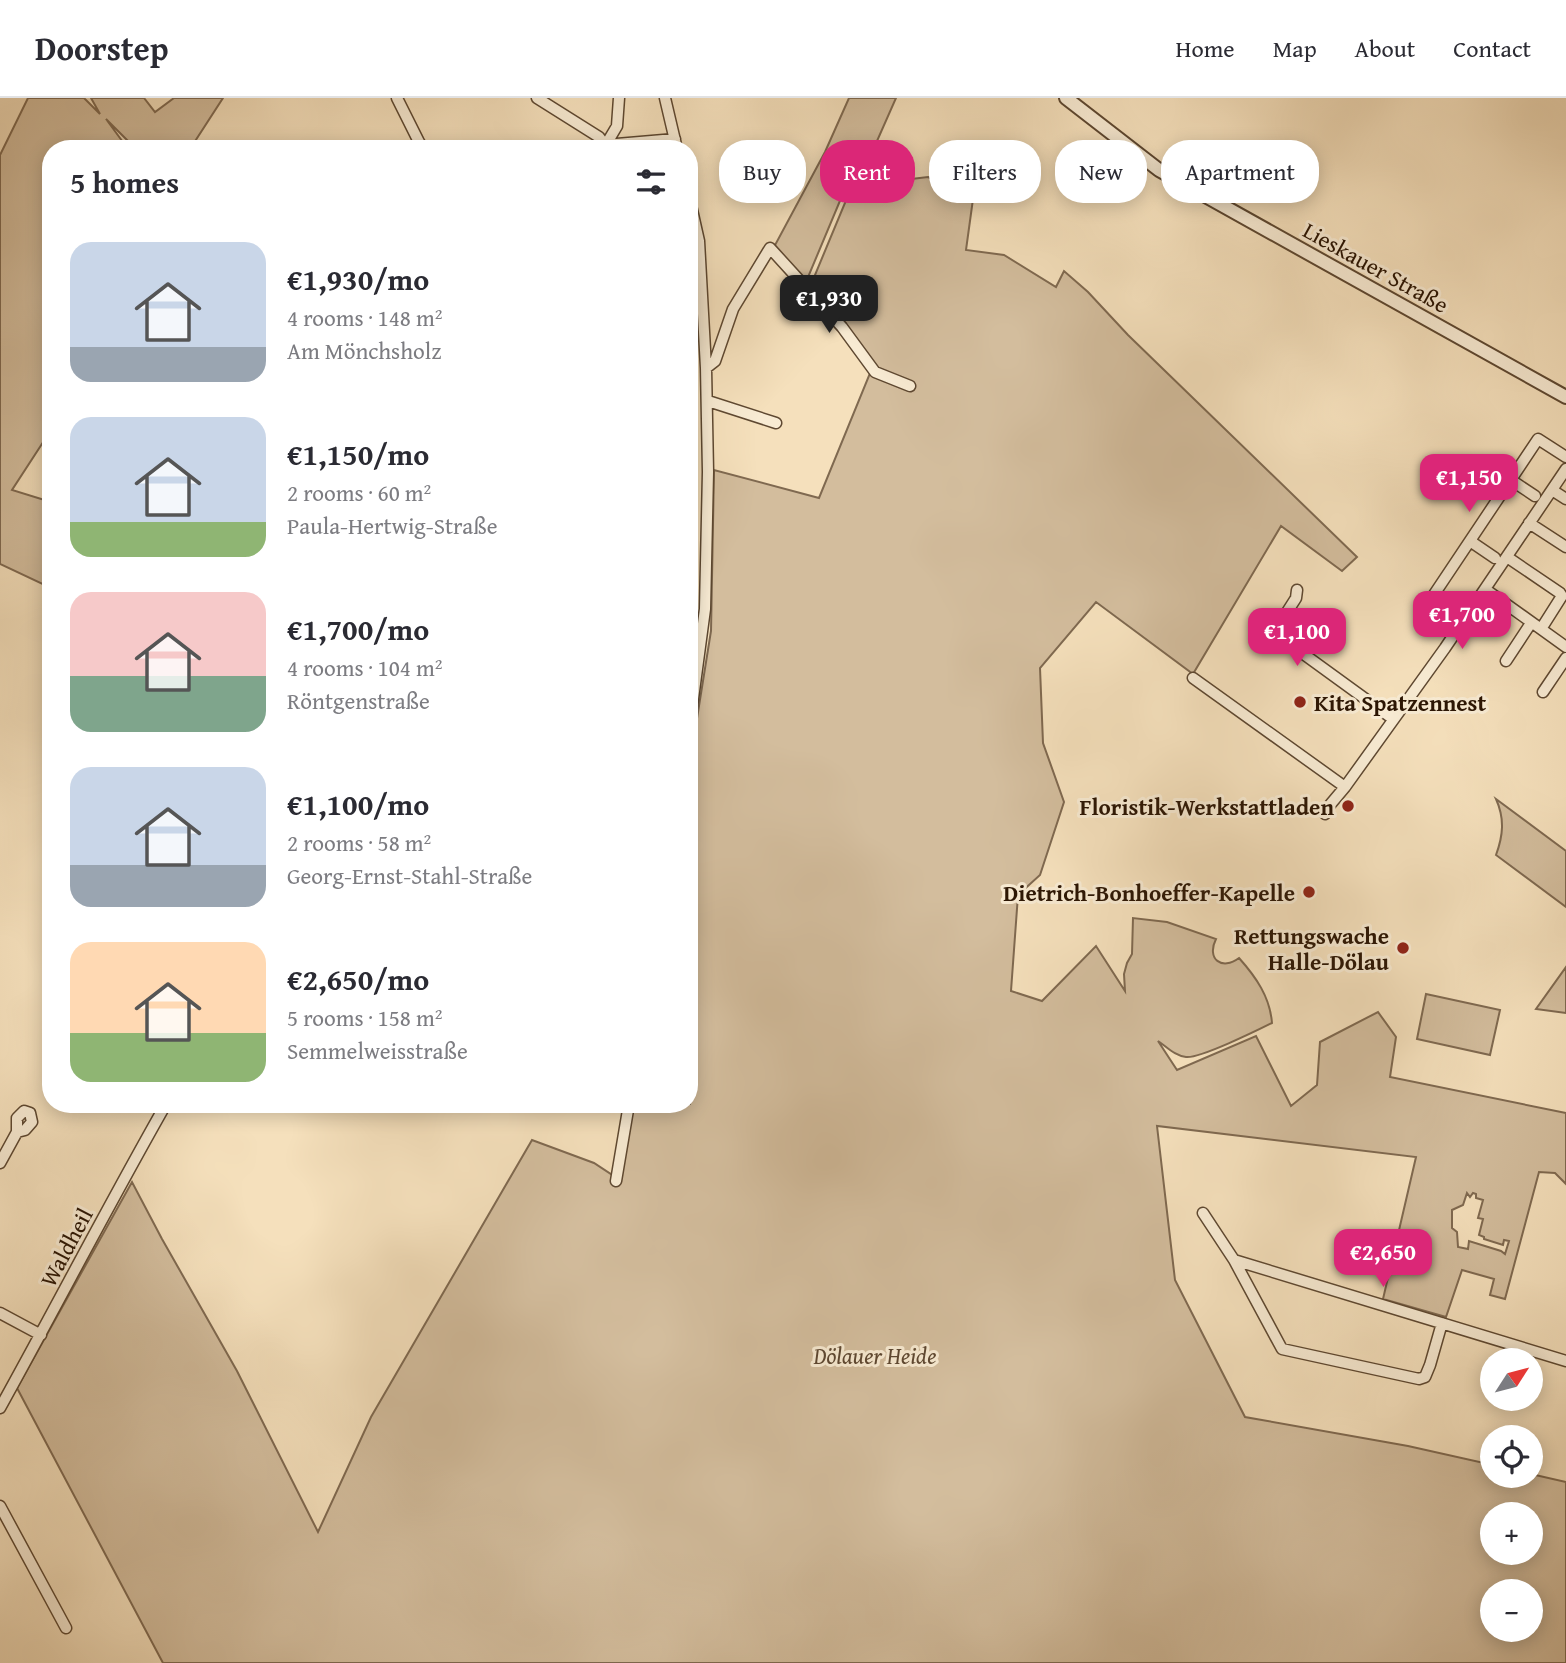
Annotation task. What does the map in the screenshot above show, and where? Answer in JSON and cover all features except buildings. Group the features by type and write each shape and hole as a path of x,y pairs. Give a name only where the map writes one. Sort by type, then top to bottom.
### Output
{"street":[{"path":"397,98 415,140"},
{"path":"537,98 600,140"},
{"path":"609,140 617,126 619,98"},
{"path":"665,98 675,140"},
{"name":"Lieskauer Straße","path":"1066,98 1159,170 1566,397"},
{"path":"698,237 708,401 705,609 698,661"},
{"path":"706,368 715,361 733,309 770,248 842,327 875,372 909,386"},
{"path":"708,401 776,423"},
{"path":"1462,623 1429,602 1538,439 1566,457"},
{"path":"1325,814 1462,623 1566,469"},
{"path":"1511,480 1535,496"},
{"path":"1552,490 1566,499"},
{"path":"1530,523 1566,547"},
{"path":"1470,541 1495,558"},
{"path":"1507,557 1562,596 1541,629"},
{"path":"1485,589 1566,647"},
{"path":"1297,590 1296,598 1275,631 1276,634 1393,719"},
{"path":"1506,661 1531,622"},
{"path":"1543,692 1566,658"},
{"path":"1193,678 1345,787"},
{"name":"Waldheil","path":"0,1408 161,1113"},
{"path":"617,1181 628,1113"},
{"path":"0,1163 17,1132"},
{"path":"1203,1213 1234,1260 1282,1349 1419,1379 1424,1377 1430,1365 1442,1323"},
{"path":"1234,1260 1566,1361"},
{"path":"0,1313 41,1335"},
{"path":"0,1506 66,1628"}],"green space":[{"path":"28,98 84,98 100,114 91,98 144,98 155,112 174,98 223,98 196,140 127,140 106,119 121,140 42,140 42,444 12,490 42,499 42,584 0,564 0,155"},
{"path":"849,98 896,98 877,140 830,140"},
{"path":"820,161 820,203 839,203 806,282 774,247 798,203 806,203 806,187"},
{"name":"Dölauer Heide","path":"928,177 929,203 972,203 966,250 1004,255 1056,287 1064,271 1357,557 1342,571 1281,526 1193,674 1096,602 1040,668 1043,743 1064,802 1040,875 1018,895 1011,991 1042,1001 1096,946 1125,991 1124,974 1132,954 1133,918 1167,922 1216,939 1213,952 1217,961 1227,963 1239,958 1261,988 1272,1023 1193,1056 1178,1055 1158,1041 1177,1070 1256,1036 1291,1106 1317,1085 1320,1042 1378,1012 1396,1037 1390,1077 1566,1113 1566,1184 1555,1173 1539,1172 1505,1299 1490,1295 1494,1279 1462,1270 1446,1317 1383,1299 1416,1157 1157,1126 1175,1280 1245,1417 1408,1446 1480,1462 1480,1488 1543,1488 1543,1477 1566,1482 1566,1663 163,1663 17,1388 132,1182 237,1371 318,1532 371,1417 532,1140 594,1163 620,1180 631,1113 698,1113 698,712 711,631 714,470 819,498 873,366 810,287 845,203 915,203 915,179","holes":["1467,1193 1470,1197 1473,1193 1476,1198 1483,1200 1478,1218 1483,1219 1479,1235 1503,1245 1504,1240 1509,1241 1505,1254 1469,1241 1468,1249 1458,1247 1457,1232 1452,1228 1452,1210 1463,1205"]},
{"path":"1496,799 1566,851 1566,907 1496,855 1502,827"},
{"path":"1566,967 1566,1013 1536,1009"},
{"path":"1426,994 1500,1010 1490,1055 1417,1039"}],"place":[{"name":"Kita Spatzennest","path":"1300,702"},
{"name":"Floristik-Werkstattladen","path":"1348,806"},
{"name":"Dietrich-Bonhoeffer-Kapelle","path":"1309,892"},
{"name":"Rettungswache Halle-Dölau","path":"1403,948"}]}
